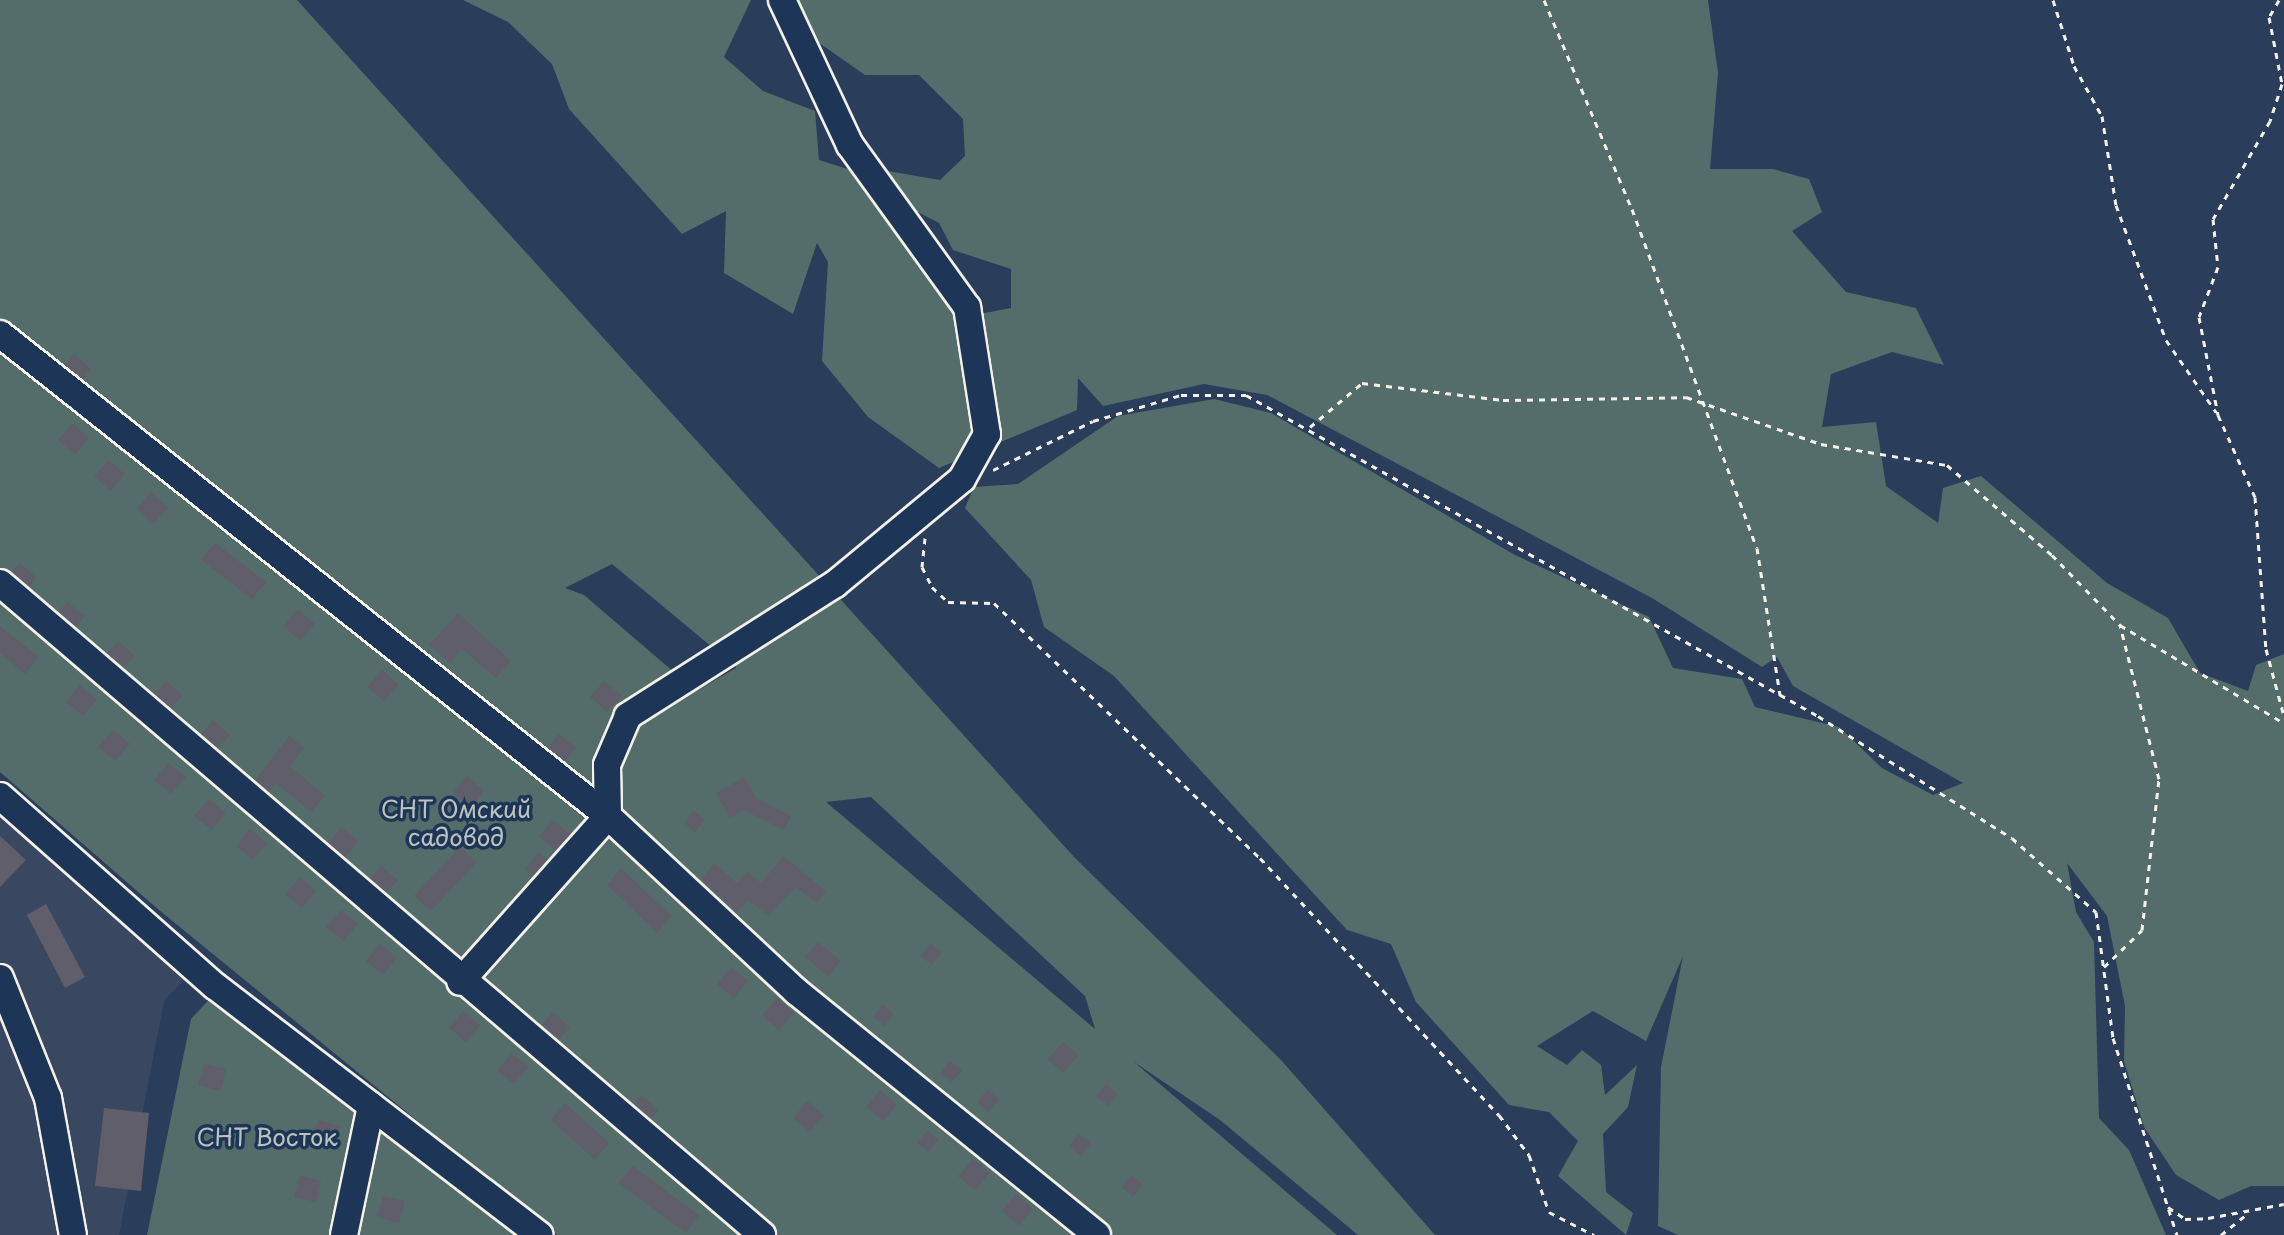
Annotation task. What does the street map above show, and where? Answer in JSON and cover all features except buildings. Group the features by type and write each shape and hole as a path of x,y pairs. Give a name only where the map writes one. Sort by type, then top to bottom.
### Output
{"lane":[{"path":"460,982 608,816 607,765 628,716 835,584 962,479 987,434 967,307 850,145 782,0"},
{"path":"0,334 608,816 797,992 1097,1235"},
{"path":"0,583 460,982 762,1235"},
{"path":"0,796 215,986 540,1235"},
{"path":"0,978 48,1098 73,1235"},
{"path":"344,1235 371,1106"}],"path":[{"path":"1544,0 1632,209 1699,402 1757,548 1780,695"},
{"path":"2053,0 2074,66 2102,116 2116,205 2166,340 2218,415 2255,497 2266,649 2284,716"},
{"path":"2218,415 2199,317 2218,267 2213,219 2270,121 2282,84 2269,17 2279,0"},
{"path":"1310,427 1362,383 1503,400 1699,402 1821,444 1947,465 2052,555 2120,625 2284,723"},
{"path":"962,479 1093,421 1181,395 1246,395 1310,427 1780,695 2012,838 2096,912 2113,1038 2177,1235"},
{"path":"928,507 922,567 932,587 948,602 994,603 1260,858 1499,1115 1529,1155 1549,1212 1594,1235"},
{"path":"2104,967 2142,930 2159,779 2120,625"},
{"path":"2167,1207 2185,1219 2284,1204"},
{"path":"2221,1235 2250,1211"}],"shaded area":[{"path":"0,817 185,979 164,1001 119,1235 0,1235"}],"green space":[{"name":"СНТ Омский садовод","path":"0,0 297,0 1075,858 1281,1060 1435,1235 1358,1235 1220,1120 1134,1062 1337,1235 557,1235 159,910 0,772","holes":["612,564 736,667 736,668 696,691 584,595 565,588","871,797 1085,996 1095,1029 826,802"]},
{"path":"463,0 751,0 724,57 763,91 815,111 819,160 851,170 964,317 1011,308 1011,269 953,250 939,223 912,209 888,171 940,180 965,156 963,119 919,75 865,75 815,40 796,0 1708,0 1718,73 1710,169 1773,169 1809,179 1822,212 1792,231 1846,292 1916,308 1944,365 1892,352 1831,374 1822,427 1876,422 1886,486 1938,523 1943,488 1981,476 2107,583 2168,618 2200,673 2248,691 2256,665 2284,654 2284,1186 2251,1186 2219,1200 2176,1175 2144,1127 2124,1061 2125,1006 2107,916 2067,863 2076,912 2094,942 2099,1118 2129,1150 2166,1235 1678,1235 1658,1226 1661,1067 1683,956 1646,1041 1593,1011 1537,1046 1567,1065 1582,1050 1601,1065 1605,1095 1637,1065 1628,1107 1603,1134 1606,1192 1633,1213 1626,1235 1558,1176 1578,1141 1549,1112 1509,1105 1416,1002 1391,944 1347,930 1114,676 1044,627 1031,580 965,508 974,487 1018,484 1118,416 1214,399 1271,413 1515,555 1649,617 1673,668 1742,679 1755,707 1839,727 1882,768 1933,795 1963,783 1793,686 1777,657 1762,667 1652,598 1267,395 1204,384 1103,406 1078,378 1077,410 939,468 868,417 822,361 828,262 817,243 793,314 724,273 726,211 682,234 569,109 552,64 508,22"},
{"name":"СНТ Восток","path":"228,979 547,1235 147,1235 191,1019"}]}
